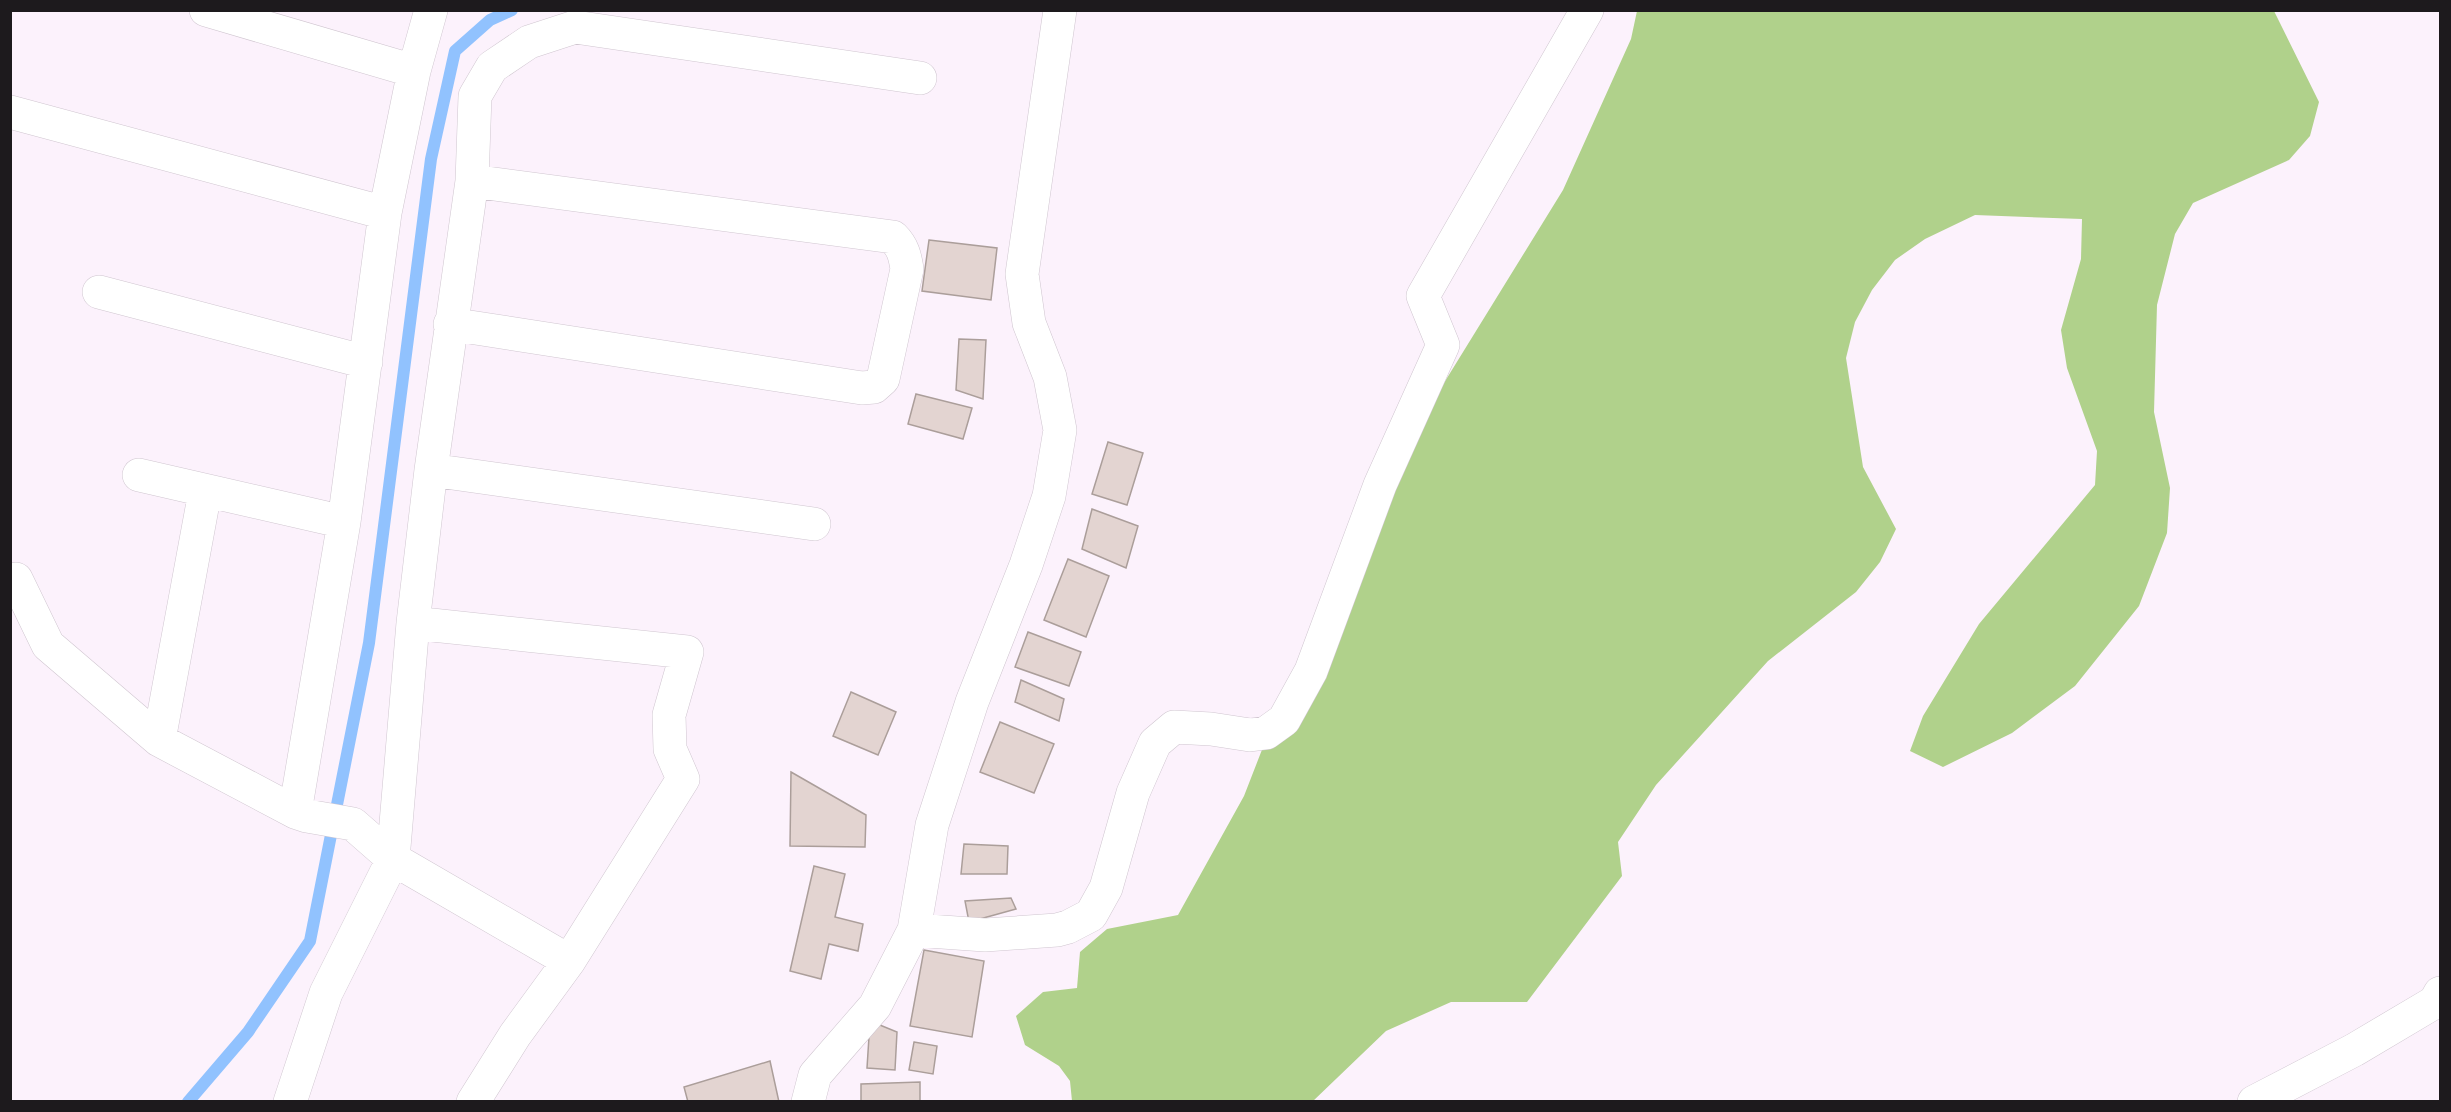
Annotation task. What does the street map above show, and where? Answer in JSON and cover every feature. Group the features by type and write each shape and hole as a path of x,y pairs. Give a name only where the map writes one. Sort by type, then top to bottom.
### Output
{"street":[{"path":"206,10 414,71"},
{"path":"301,814 344,522 385,213 414,71 431,10"},
{"path":"808,1101 814,1075 874,1006 914,930 932,825 972,702 1026,565 1049,496 1060,430 1050,377 1029,323 1022,274 1060,10"},
{"path":"914,930 985,935 1057,930 1091,915 1107,888 1133,792 1155,743 1174,727 1211,729 1250,735 1266,733 1284,720 1311,671 1380,485 1443,345 1423,296 1587,10"},
{"path":"290,1101 326,993 393,859 413,623 430,470 472,181 476,96 492,67 528,42 575,27 920,78"},
{"path":"10,112 385,213"},
{"path":"450,324 862,388 874,387 883,379 907,270 900,244 893,237 472,181"},
{"path":"99,292 366,362"},
{"path":"430,470 814,524"},
{"path":"139,475 205,492 344,522"},
{"path":"159,740 205,492"},
{"path":"16,579 48,645 159,740 301,814 353,824 393,859 569,961"},
{"path":"413,623 687,652 669,715 670,748 683,779 569,961 515,1035 473,1101"},
{"path":"2254,1101 2354,1050 2435,1002 2440,993"}],"green space":[{"path":"1637,11 2274,11 2319,102 2310,136 2289,160 2193,203 2175,234 2157,305 2154,412 2170,488 2167,533 2139,606 2075,686 2012,733 1943,767 1910,751 1923,716 1979,624 2095,485 2097,451 2067,368 2061,330 2081,259 2082,219 1975,215 1925,239 1895,260 1872,290 1855,322 1846,358 1863,467 1896,529 1880,562 1856,592 1768,661 1656,785 1618,842 1622,876 1527,1002 1451,1002 1386,1031 1312,1102 1072,1101 1070,1081 1059,1066 1025,1045 1016,1016 1043,992 1077,988 1080,952 1107,929 1178,915 1244,796 1272,724 1389,472 1563,190 1631,39"}],"building":[{"path":"929,240 997,248 991,300 922,291"},
{"path":"959,339 986,340 983,399 956,390"},
{"path":"916,394 972,408 963,439 908,424"},
{"path":"1108,442 1143,453 1127,505 1092,494"},
{"path":"1092,509 1138,526 1126,568 1082,549"},
{"path":"1068,559 1109,576 1086,637 1044,620"},
{"path":"1028,632 1081,652 1069,686 1015,667"},
{"path":"1021,680 1064,699 1059,721 1015,702"},
{"path":"851,692 896,712 878,755 833,736"},
{"path":"1000,722 1054,744 1034,793 980,772"},
{"path":"791,772 866,815 865,847 790,846"},
{"path":"964,844 1008,846 1007,874 961,874"},
{"path":"814,866 845,874 835,917 863,924 858,951 829,944 821,979 790,971"},
{"path":"1011,898 1016,909 969,922 965,901"},
{"path":"924,950 984,961 972,1037 910,1026"},
{"path":"870,1021 897,1032 895,1070 867,1068"},
{"path":"914,1042 937,1046 933,1074 909,1070"},
{"path":"770,1061 779,1102 688,1102 684,1087"},
{"path":"920,1082 920,1102 861,1102 861,1084"}],"waterway":[{"path":"188,1102 248,1032 310,941 369,643 431,159 455,51 490,20 512,10"}]}
